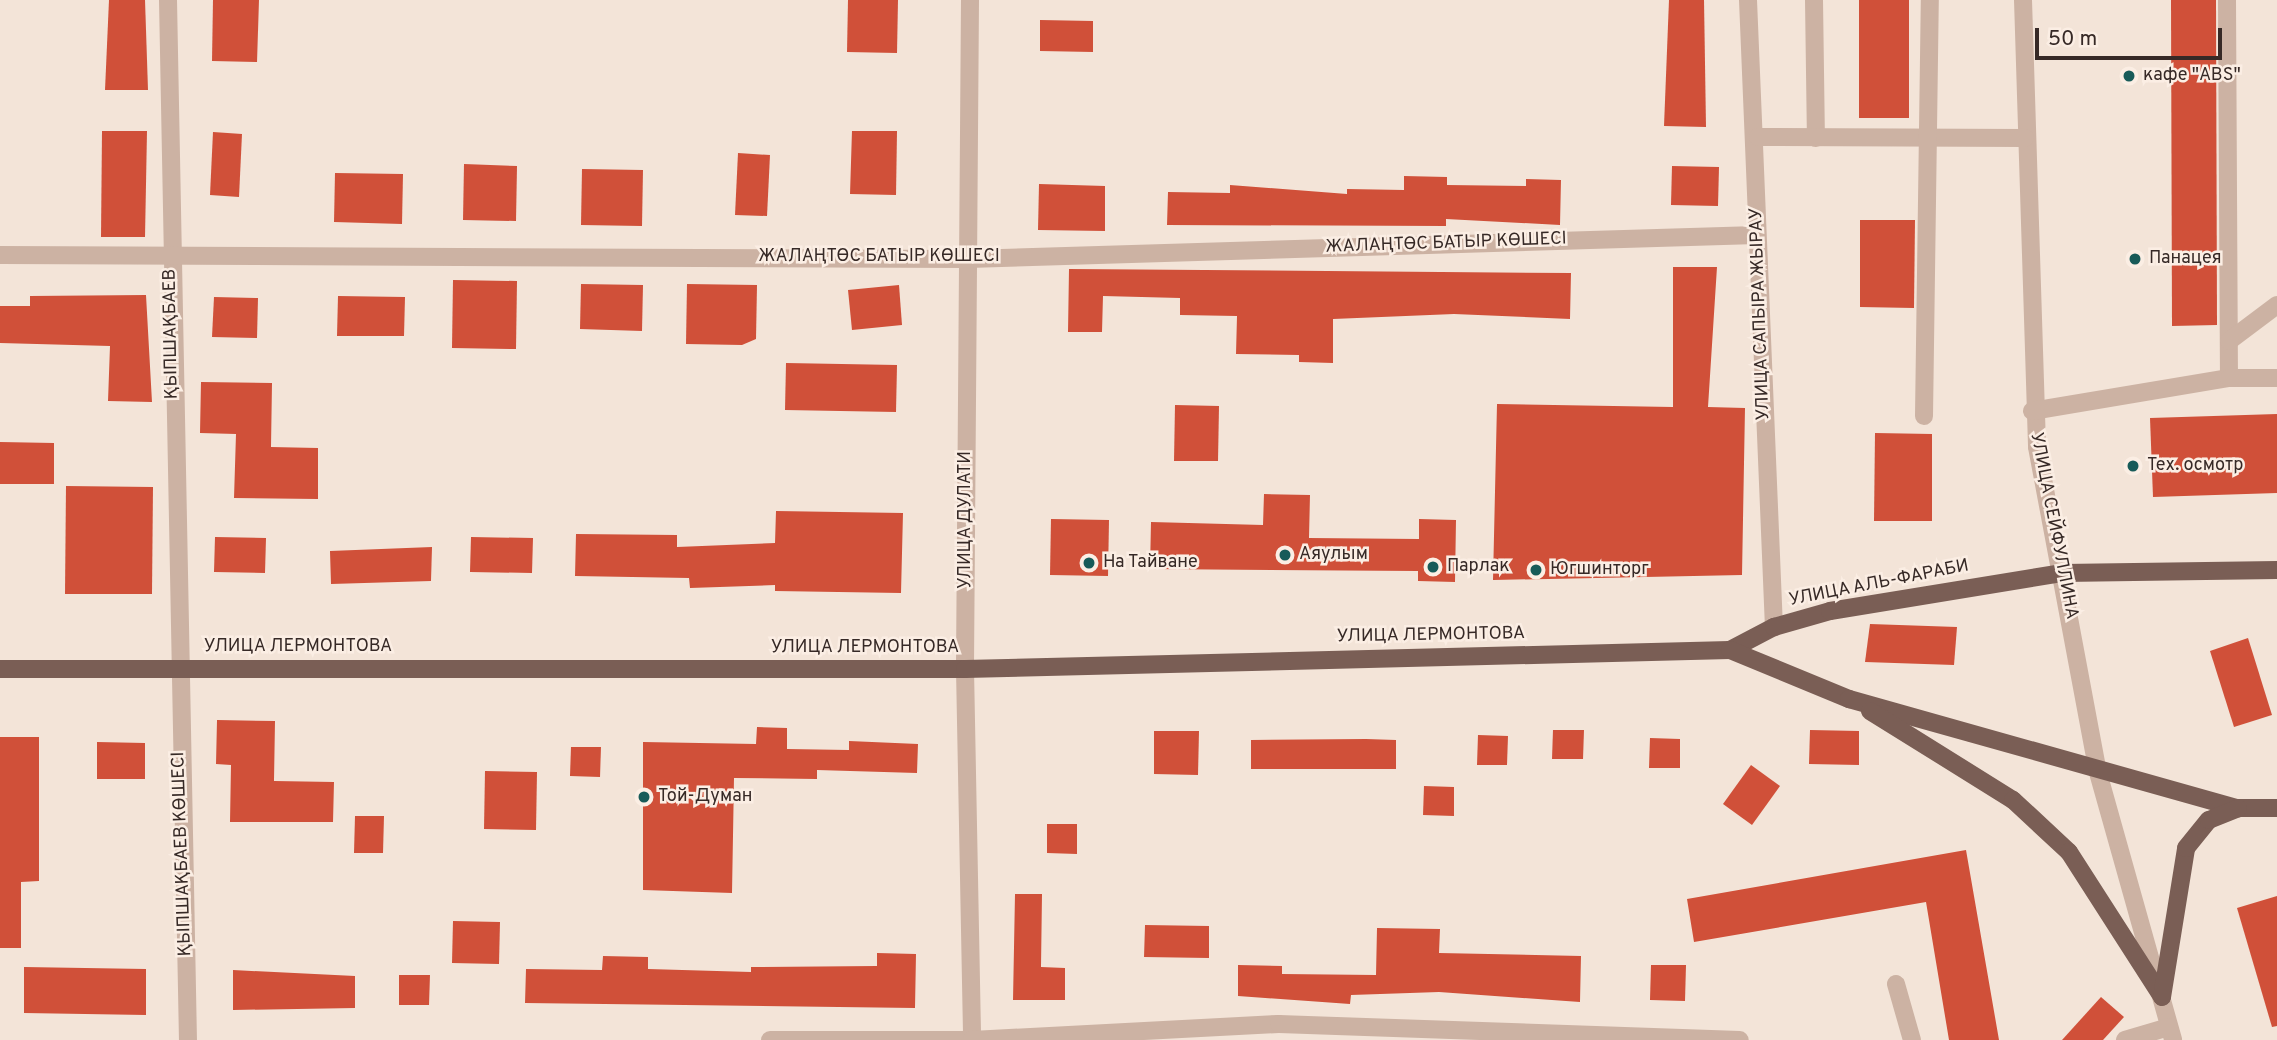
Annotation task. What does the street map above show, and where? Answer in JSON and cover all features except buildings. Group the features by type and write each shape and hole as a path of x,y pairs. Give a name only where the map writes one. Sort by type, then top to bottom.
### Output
{"main road":[{"name":"УЛИЦА АЛЬ-ФАРАБИ","path":"1730,650 1774,627 1908,596 2063,572 2277,570"},
{"name":"УЛИЦА ЛЕРМОНТОВА","path":"0,669 965,669 1730,650"},
{"path":"1730,650 1849,699 2238,808 2277,808"},
{"path":"1849,699 2013,800 2069,852 2162,997"},
{"path":"2162,997 2186,848 2209,820 2238,808"}],"street":[{"name":"ҚЫПШАҚБАЕВ","path":"168,0 177,668"},
{"name":"УЛИЦА ДУЛАТИ","path":"970,0 965,669 972,1040"},
{"name":"УЛИЦА САПЫРА ЖЫРАУ","path":"1748,0 1758,137 1757,234 1774,627"},
{"path":"1814,0 1816,138"},
{"path":"1924,416 1932,141 1930,0"},
{"name":"УЛИЦА СЕЙФУЛЛИНА","path":"2023,0 2032,411 2097,769 2171,1034"},
{"path":"2227,0 2229,378"},
{"path":"1758,137 1932,141 2025,138"},
{"name":"ЖАЛАҢТӨС БАТЫР КӨШЕСІ","path":"0,255 171,251 968,259 1757,234"},
{"path":"2229,341 2277,305"},
{"path":"2032,411 2229,378 2277,379"},
{"name":"ҚЫПШАҚБАЕВ КӨШЕСІ","path":"177,668 188,1040"},
{"path":"1896,984 1912,1040"},
{"path":"770,1040 972,1040 1279,1032 1740,1040"},
{"path":"2125,1040 2171,1034"}],"place":[{"name":"кафе \"ABS\"","path":"2129,76"},
{"name":"Панацея","path":"2135,259"},
{"name":"Тех. осмотр","path":"2133,466"},
{"name":"Аяулым","path":"1285,555"},
{"name":"На Тайване","path":"1089,563"},
{"name":"Парлак","path":"1433,567"},
{"name":"Югшинторг","path":"1536,570"},
{"name":"Той-Думан","path":"644,797"}]}
